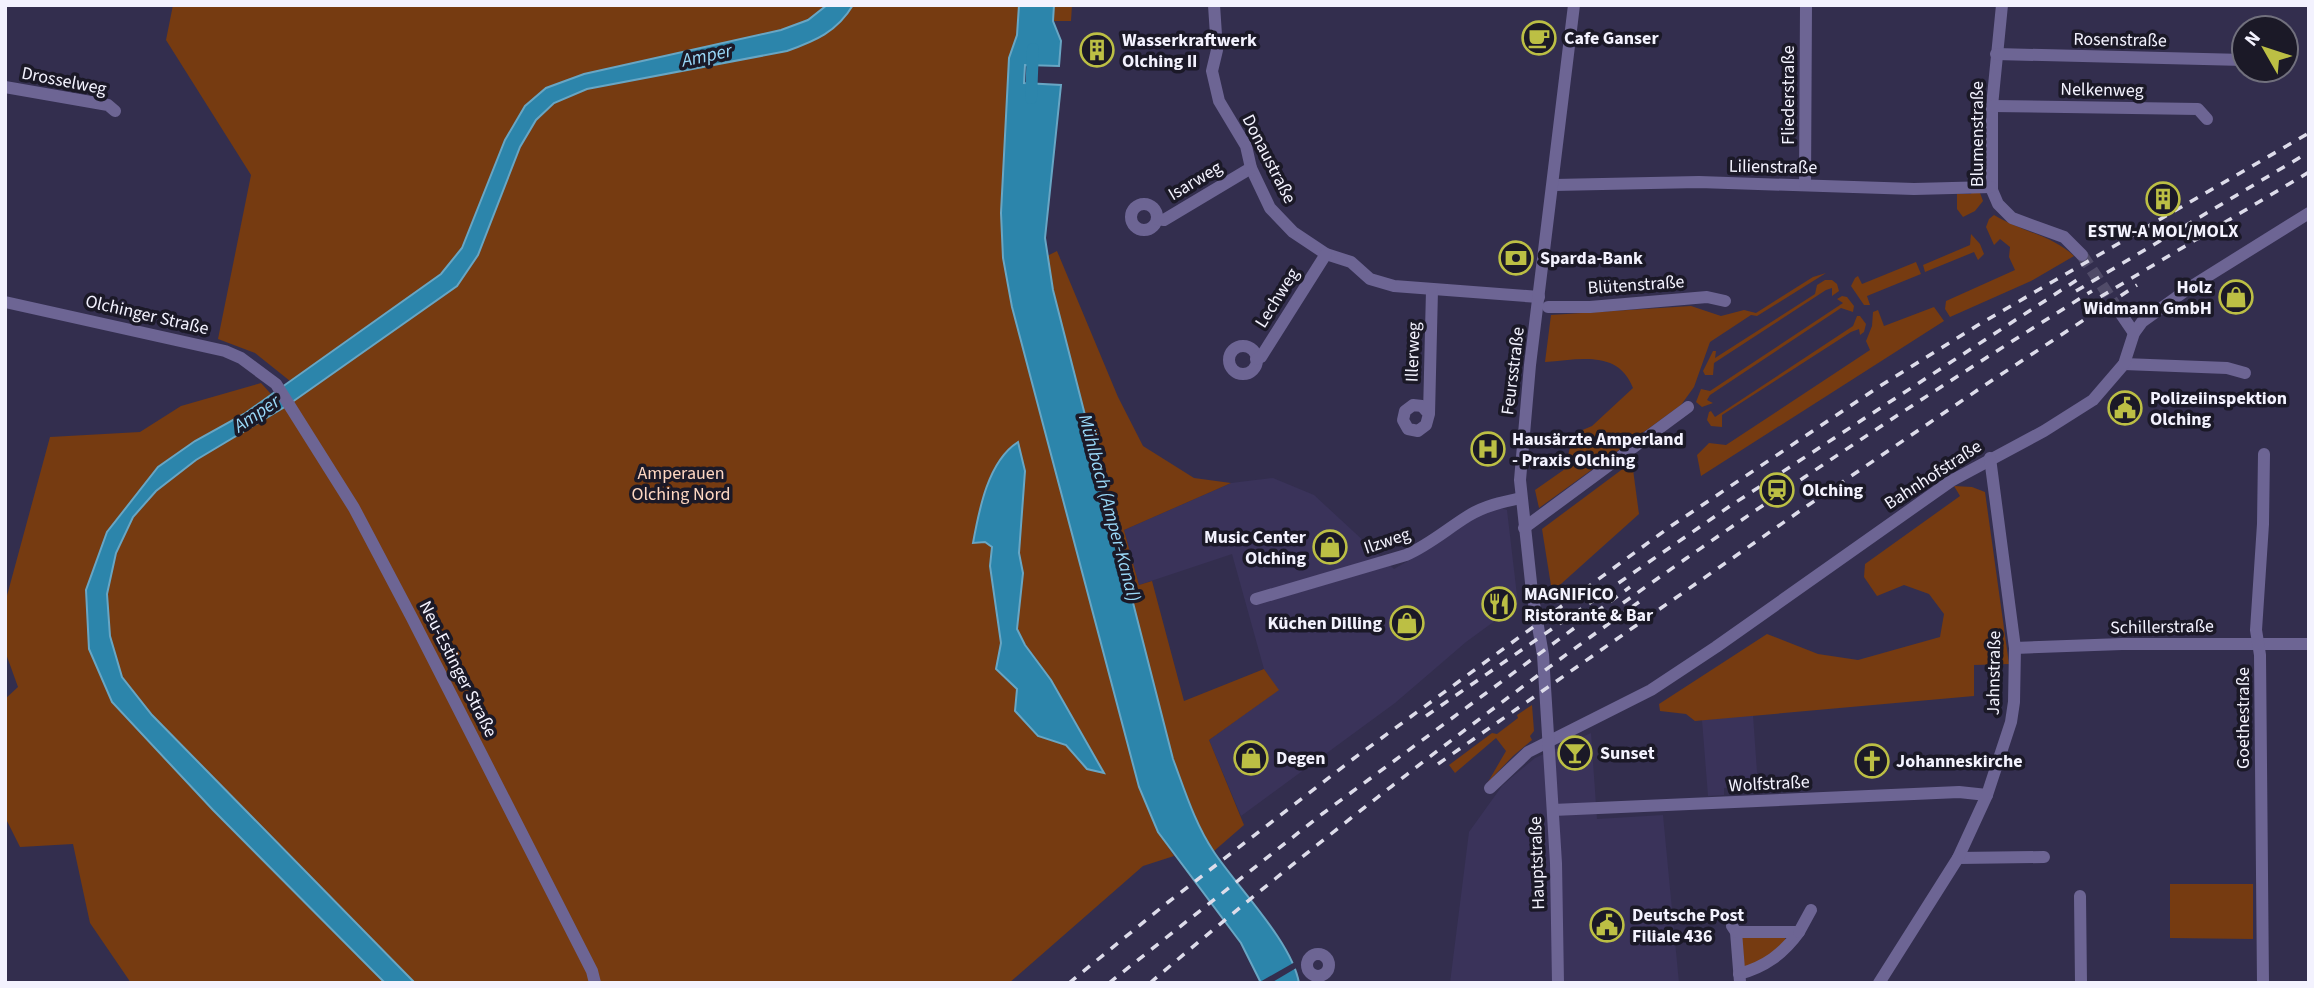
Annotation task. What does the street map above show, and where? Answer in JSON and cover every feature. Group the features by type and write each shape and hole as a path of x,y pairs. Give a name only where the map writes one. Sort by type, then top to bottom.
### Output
{"street":[{"name":"Donaustraße","path":"1214,5 1217,50 1212,71 1219,101 1246,146 1251,168 1270,208 1293,232 1326,254 1351,262 1370,279 1394,286 1544,302"},
{"name":"Feursstraße","path":"1548,742 1543,655 1532,592 1521,498 1521,453 1544,302 1574,5"},
{"name":"Fliederstraße","path":"1805,185 1806,5"},
{"name":"Blumenstraße","path":"2002,5 1992,106 1991,187 1998,204 2012,218 2064,237 2082,255"},
{"name":"Rosenstraße","path":"1996,54 2230,60"},
{"name":"Drosselweg","path":"5,87 108,105 115,111"},
{"name":"Nelkenweg","path":"1992,106 2199,109 2207,119"},
{"name":"Isarweg","path":"1157,219 1164,220 1251,168"},
{"name":"Lilienstraße","path":"1554,185 1699,182 1914,188 1991,187"},
{"name":"Bahnhofstraße","path":"1490,788 1528,752 1651,690 1951,481 2044,430 2092,400 2123,364 2134,333 2142,322 2192,286 2309,213"},
{"name":"Lechweg","path":"1256,359 1261,357 1326,254"},
{"name":"Illerweg","path":"1429,414 1432,290"},
{"name":"Blütenstraße","path":"1544,302 1590,307 1707,297 1725,301"},
{"name":"Olchinger Straße","path":"5,302 218,349 241,358 272,381"},
{"path":"2119,311 2134,333"},
{"path":"2123,364 2227,368 2245,373"},
{"name":"Neu-Estinger Straße","path":"272,381 354,508 592,971 595,983"},
{"path":"1524,528 1540,519 1688,407"},
{"name":"Goethestraße","path":"2263,983 2260,655 2256,630 2263,524 2264,454"},
{"name":"Jahnstraße","path":"1879,983 1958,858 1987,795 2011,722 2015,648 1990,458"},
{"name":"Ilzweg","path":"1256,599 1406,555 1423,548 1468,516 1494,504 1521,498"},
{"name":"Schillerstraße","path":"2015,648 2122,644 2309,644"},
{"name":"Hauptstraße","path":"1548,742 1553,810 1558,983"},
{"name":"Wolfstraße","path":"1553,810 1959,792 1987,795"},
{"path":"1958,858 2043,856"},
{"path":"2080,896 2081,983"},
{"path":"1799,932 1734,929 1740,979 1788,947 1799,932 1811,910"}],"shaded area":[{"path":"1273,478 1314,495 1394,569 1482,513 1498,507 1507,510 1518,604 1466,642 1395,703 1241,816 1209,740 1278,690 1264,669 1232,554 1139,585 1124,530 1231,483"},
{"path":"1753,715 1758,786 1724,788 1724,795 1708,796 1702,720"},
{"path":"1591,733 1597,819 1663,815 1679,983 1450,983 1469,832 1502,786 1535,758"}],"green space":[{"path":"173,5 827,5 808,20 781,30 584,74 546,88 505,140 462,248 441,274 290,381 255,353 218,339 251,175 166,40"},
{"name":"Amperauen Olching Nord","path":"853,5 1019,5 1017,35 1009,58 1001,213 1003,258 1012,307 1139,787 1158,831 1174,856 1143,866 1009,983 415,983 152,715 122,677 110,636 107,593 116,553 133,517 155,491 196,460 288,405 457,286 478,255 520,147 536,120 554,103 587,89 787,51 847,15","holes":["1021,523 1019,553 1023,573 1017,629 1025,645 1051,680 1104,773 1087,769 1066,745 1038,736 1017,689 996,669 1001,643 990,566 992,546 985,542"]},
{"path":"1054,5 1072,5 1071,21 1053,21"},
{"path":"1972,191 1980,193 1983,201 1975,211 1963,217 1957,209 1957,194 1971,194"},
{"path":"1994,215 2055,243 2074,256 2031,281 1950,317 1945,309 1946,301 2015,270 2009,257 2010,247 2000,239 1994,245 1986,227"},
{"path":"1971,234 1984,254 1978,260 1974,252 1925,272 1923,265 1970,245"},
{"path":"1057,251 1118,397 1143,446 1194,478 1231,483 1124,530 1139,585 1152,581 1184,701 1264,669 1279,690 1209,740 1244,825 1214,851 1199,826 1173,759 1053,290 1047,256"},
{"path":"1916,262 1921,274 1867,296 1870,305 1864,305 1851,286 1858,276 1862,284"},
{"path":"1826,273 1757,316 1751,315 1710,342 1694,387 1681,405 1539,508 1535,490 1565,469 1573,434 1592,426 1633,388 1618,367 1607,362 1583,359 1545,362 1551,315 1691,306 1721,316 1744,310 1756,313 1813,277"},
{"path":"1825,280 1832,280 1839,291 1832,296 1832,288 1826,290 1714,363 1713,375 1705,375 1703,371 1713,351 1716,351 1715,358 1815,294 1817,285"},
{"path":"1847,297 1854,306 1853,312 1841,308 1710,395 1707,400 1713,403 1702,407 1696,402 1701,389 1710,391 1843,303 1837,299"},
{"path":"1934,307 1944,321 1701,476 1697,455 1709,443 1726,445 1870,350 1866,341 1872,326 1873,312 1878,310 1884,326"},
{"path":"1857,316 1866,324 1864,332 1860,335 1859,329 1851,332 1722,415 1722,427 1711,426 1707,420 1709,412 1715,417 1853,326"},
{"path":"261,383 271,394 244,414 195,441 158,467 86,590 112,702 213,810 385,983 131,983 90,923 73,844 20,847 5,817 5,699 18,687 5,651 5,603 50,437 140,432 181,406"},
{"path":"1632,462 1639,514 1552,592 1542,529"},
{"path":"1954,486 1972,487 1985,492 2009,664 1974,665 1974,696 1695,721 1686,714 1660,711 1659,704 1767,634 1818,654 1858,660 1940,637 1944,614 1929,594 1904,585 1877,596 1864,577 1865,564 1960,496"},
{"path":"1532,705 1532,740 1488,782 1506,751 1496,738 1455,773 1449,765 1492,733 1497,734"},
{"path":"2170,884 2253,884 2253,939 2170,938"},
{"path":"1741,936 1785,937 1785,941 1763,961 1744,969"}],"water":[{"name":"Amper","path":"827,5 853,5 832,29 787,51 587,89 554,103 536,120 520,147 478,255 457,286 288,405 196,460 156,491 133,517 116,553 107,594 110,636 122,677 152,715 415,983 385,983 213,810 112,702 89,649 86,590 107,532 158,467 195,441 244,414 441,274 462,248 505,140 525,106 546,88 584,74 781,30 808,20"},
{"path":"1019,5 1054,5 1053,21 1061,41 1059,66 1025,65 1024,83 1061,85 1045,238 1053,290 1173,759 1207,841 1275,933 1286,950 1299,983 1261,983 1241,943 1158,832 1139,787 1012,307 1003,258 1001,213 1009,58 1017,35"},
{"path":"1018,442 1025,471 1019,553 1023,573 1017,629 1025,645 1051,680 1104,773 1087,769 1066,745 1038,736 1015,711 1017,689 996,669 1001,643 990,566 992,547 985,542 973,543 986,487 999,461"}],"pier":[{"path":"1295,962 1298,967 1271,983 1258,983"}],"waterway":[{"name":"Mühlbach (Amper-Kanal)","path":"1031,98 1033,49"}],"tunnel":[{"path":"2082,255 2119,311"}],"railway":[{"path":"1069,983 1167,903 1353,759 1671,526 1880,386 1978,325 2309,133"},
{"path":"2076,291 2309,152"},
{"path":"2085,306 2309,172"},
{"path":"1426,716 1730,506 2083,276"},
{"path":"1438,764 1807,506 2137,285"},
{"path":"1623,603 1855,443 2092,291"},
{"path":"1109,983 1322,814 1630,587"},
{"path":"1150,983 1390,787 1639,602"}],"place":[{"name":"Cafe Ganser","path":"1539,38"},
{"name":"Wasserkraftwerk Olching II","path":"1097,50"},
{"name":"ESTW-A MOL/MOLX","path":"2163,199"},
{"name":"Sparda-Bank","path":"1516,258"},
{"name":"Holz Widmann GmbH","path":"2236,297"},
{"name":"Polizeiinspektion Olching","path":"2125,408"},
{"name":"Hausärzte Amperland - Praxis Olching","path":"1488,449"},
{"name":"Olching","path":"1777,490"},
{"name":"Music Center Olching","path":"1330,547"},
{"name":"MAGNIFICO Ristorante & Bar","path":"1499,604"},
{"name":"Küchen Dilling","path":"1407,623"},
{"name":"Sunset","path":"1575,753"},
{"name":"Degen","path":"1251,758"},
{"name":"Johanneskirche","path":"1872,761"},
{"name":"Deutsche Post Filiale 436","path":"1607,925"}]}
